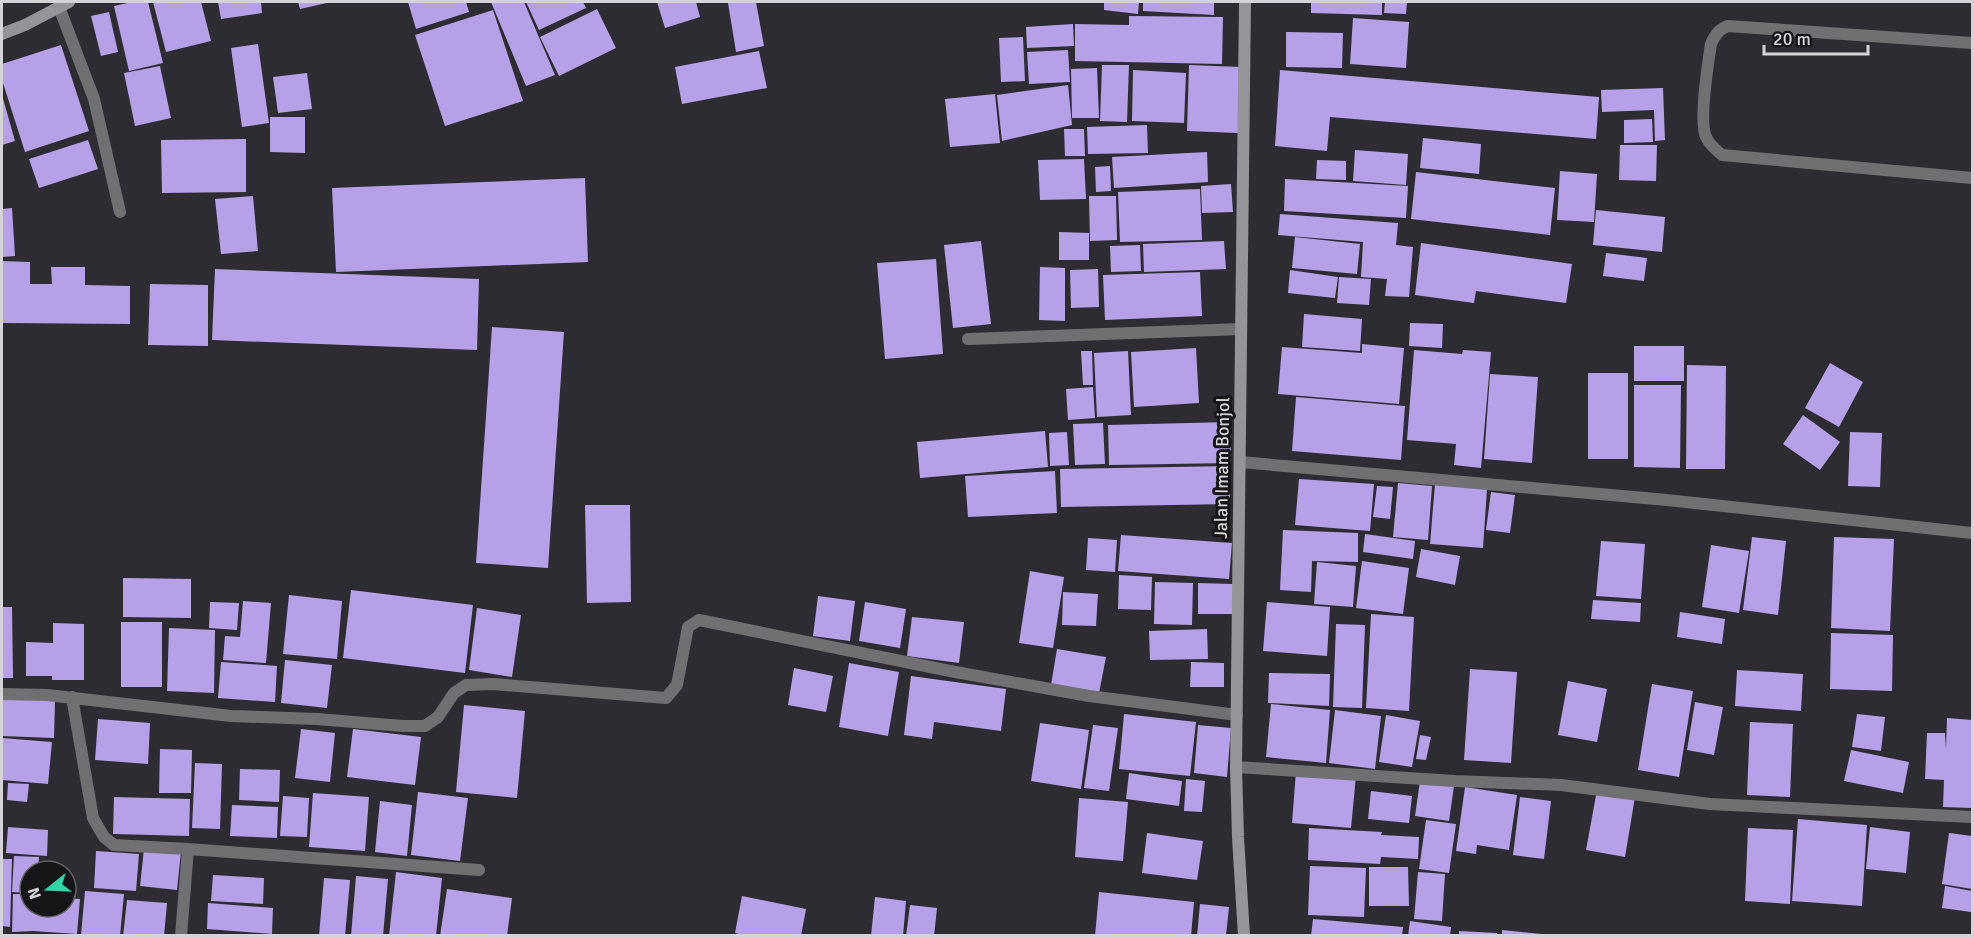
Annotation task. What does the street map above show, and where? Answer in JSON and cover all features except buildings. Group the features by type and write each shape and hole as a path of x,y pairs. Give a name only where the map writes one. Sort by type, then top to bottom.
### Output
{"main road":[{"name":"Jalan Imam Bonjol","path":"1244,936 1236,767 1245,2"},
{"path":"2,34 25,25 64,4"}],"street":[{"path":"64,4 94,99 120,212"},
{"path":"1972,43 1728,26 1721,28 1711,44 1702,122 1706,137 1715,150 1722,155 1972,178"},
{"path":"968,339 1241,329"},
{"path":"1240,462 1667,500 1972,533"},
{"path":"2,694 72,697 231,716 425,726 438,717 454,693 466,685 494,684 666,698 677,685 688,627 699,620 950,672 1089,696 1237,715"},
{"path":"72,697 89,804 93,818 104,837 114,845 479,870"},
{"path":"1236,767 1455,781 1562,784 1710,804 1972,816"},
{"path":"182,936 188,849"}]}
